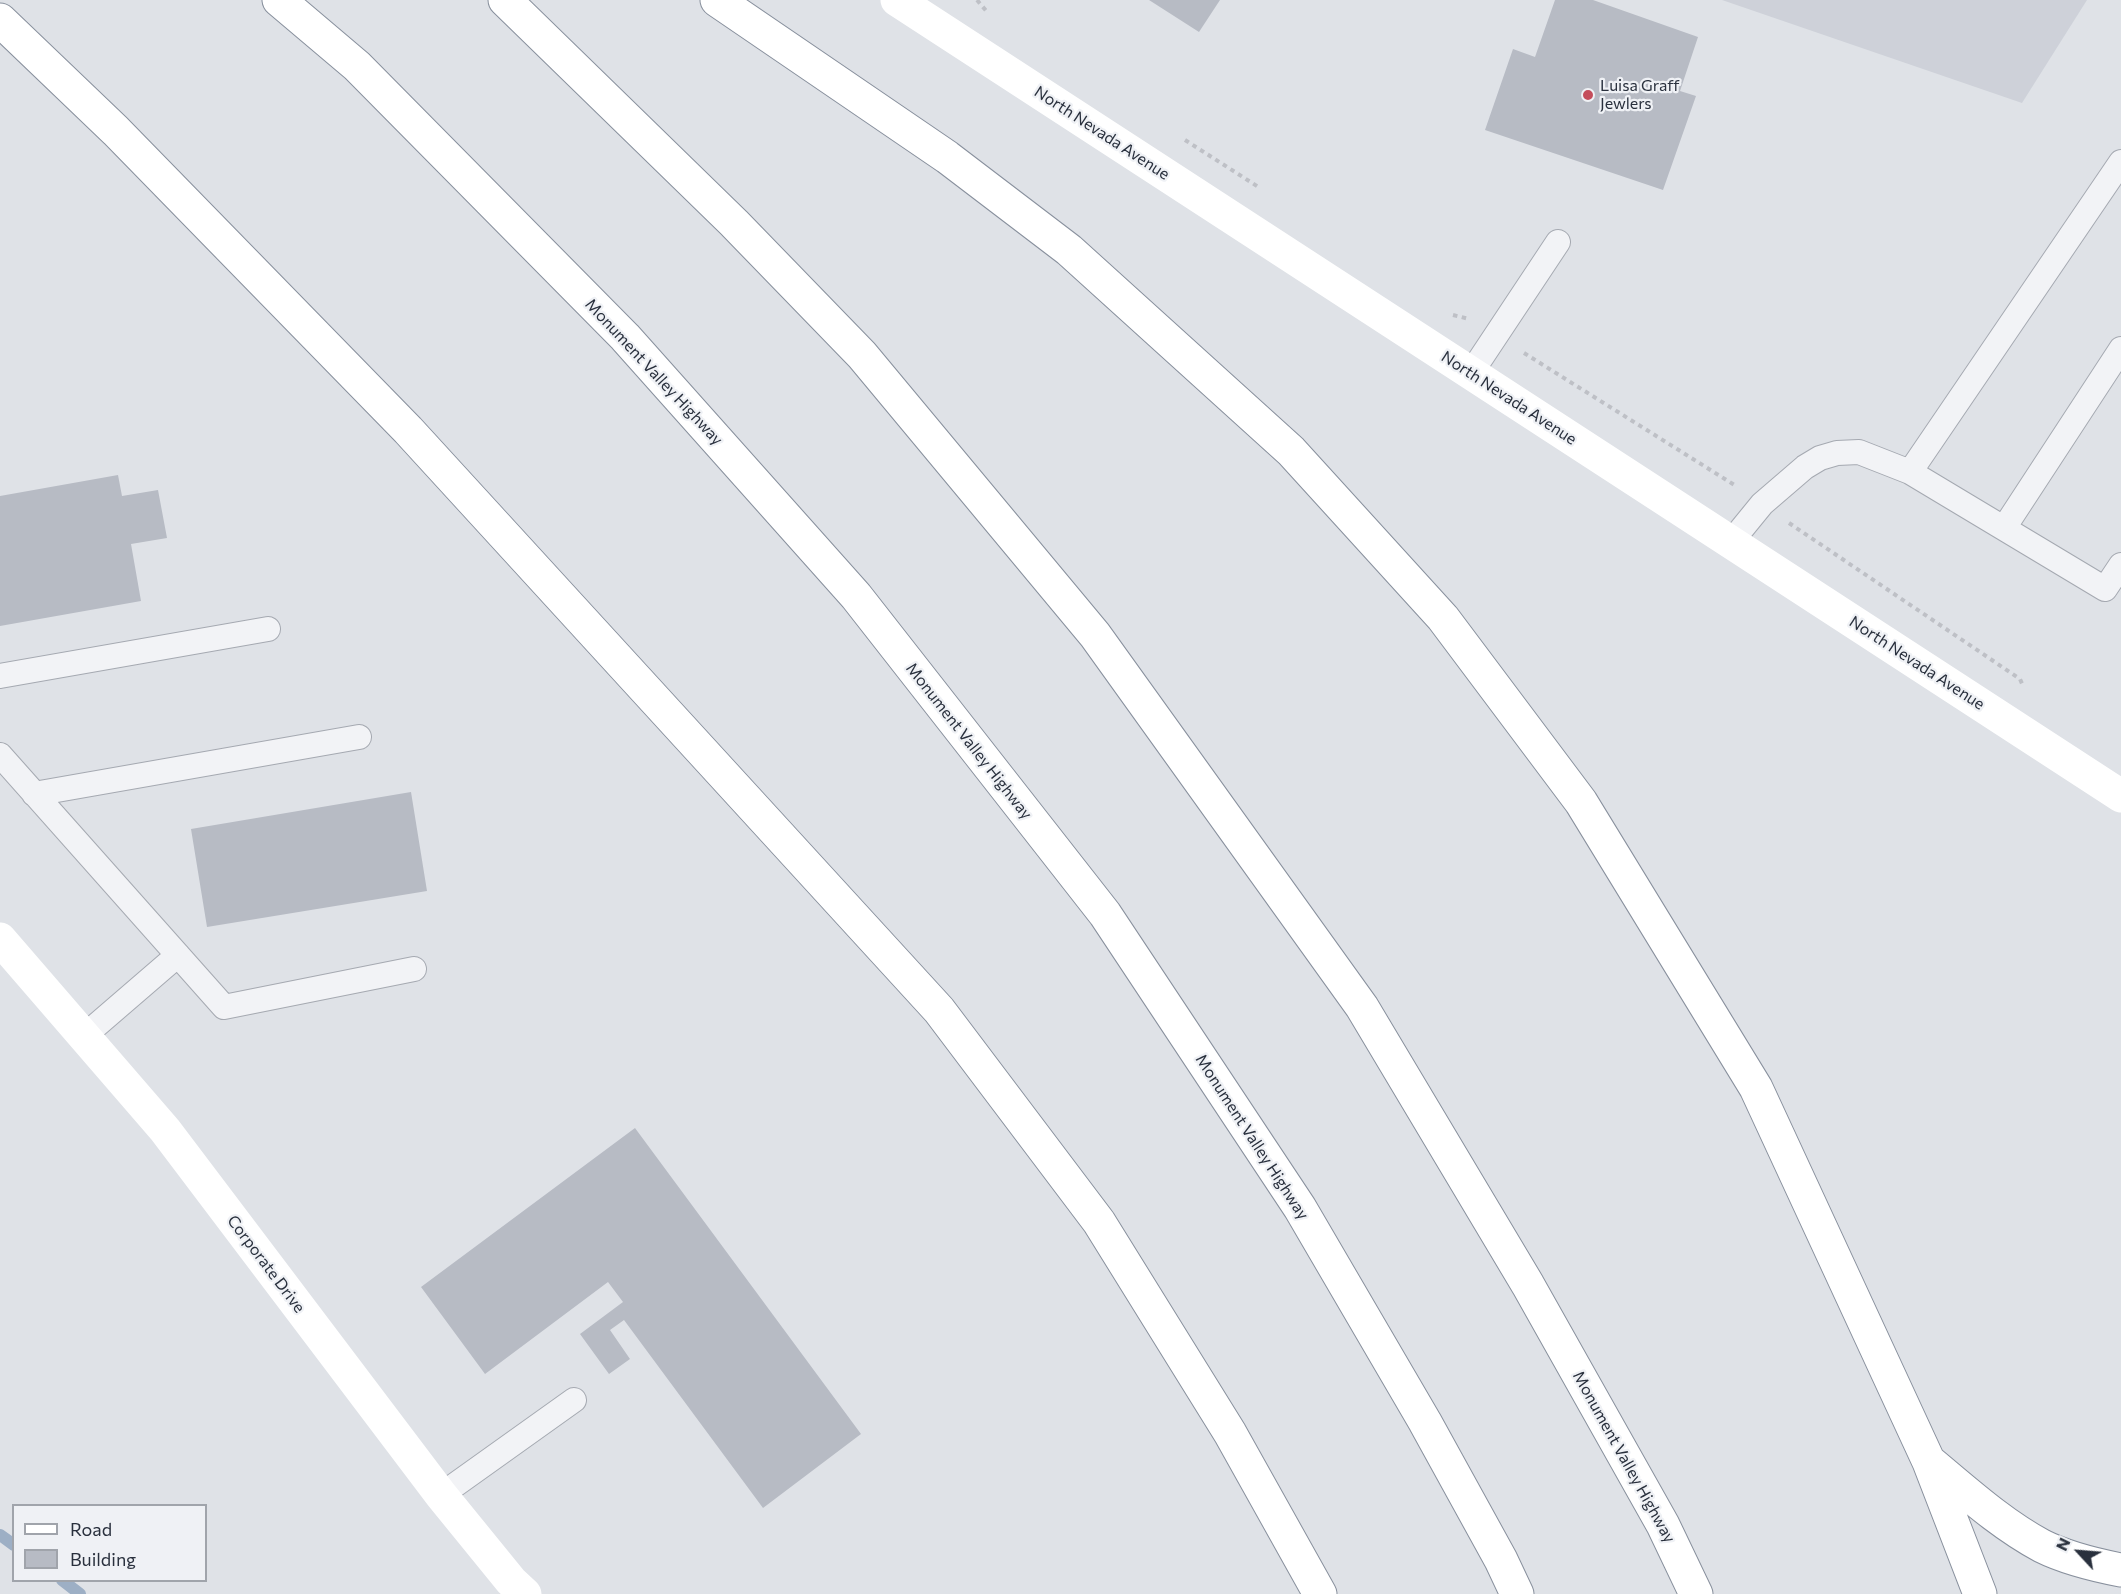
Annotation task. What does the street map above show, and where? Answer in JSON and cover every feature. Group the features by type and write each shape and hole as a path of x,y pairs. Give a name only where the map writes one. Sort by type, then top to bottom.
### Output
{"main road":[{"name":"Monument Valley Highway","path":"279,0 357,66 626,337 870,615 1111,924 1300,1208 1425,1422 1501,1560 1517,1594"},
{"name":"Monument Valley Highway","path":"505,0 734,223 862,355 1095,635 1362,1007 1522,1275 1663,1525 1696,1594"},
{"path":"717,0 947,157 1069,250 1291,450 1443,618 1581,802 1756,1088 1929,1462 1980,1594"},
{"name":"North Nevada Avenue","path":"897,0 2121,795"},
{"path":"0,20 116,131 408,430 939,1010 1099,1222 1230,1433 1320,1594"},
{"name":"Corporate Drive","path":"0,939 165,1130 441,1495 511,1581 525,1594"},
{"path":"1929,1462 2000,1519 2043,1546 2094,1565 2121,1570"}],"lane":[{"path":"1911,472 2121,162"},
{"path":"1470,373 1558,242"},
{"path":"2004,528 2121,349"},
{"path":"1731,542 1762,504 1805,467 1820,458 1837,453 1859,452 1911,472 2105,589 2121,565"},
{"path":"0,676 268,629"},
{"path":"34,794 359,737"},
{"path":"0,756 224,1007 414,969"},
{"path":"84,1036 178,956"},
{"path":"441,1495 574,1400"}],"shaded area":[{"path":"1722,0 2087,0 2022,103"}],"building":[{"path":"1149,0 1220,0 1199,32"},
{"path":"1555,0 1593,0 1698,37 1680,91 1696,96 1663,190 1485,130 1513,49 1535,57"},
{"path":"118,475 122,496 158,490 167,538 131,544 141,601 0,626 0,496"},
{"path":"411,792 427,891 207,927 191,829"},
{"path":"635,1128 861,1434 763,1508 624,1320 610,1330 630,1359 609,1374 580,1334 623,1302 608,1282 485,1374 421,1287"}],"waterway":[{"path":"0,1535 12,1544"},
{"path":"65,1582 80,1594"}],"place":[{"name":"Luisa Graff Jewlers","path":"1588,95"}]}
